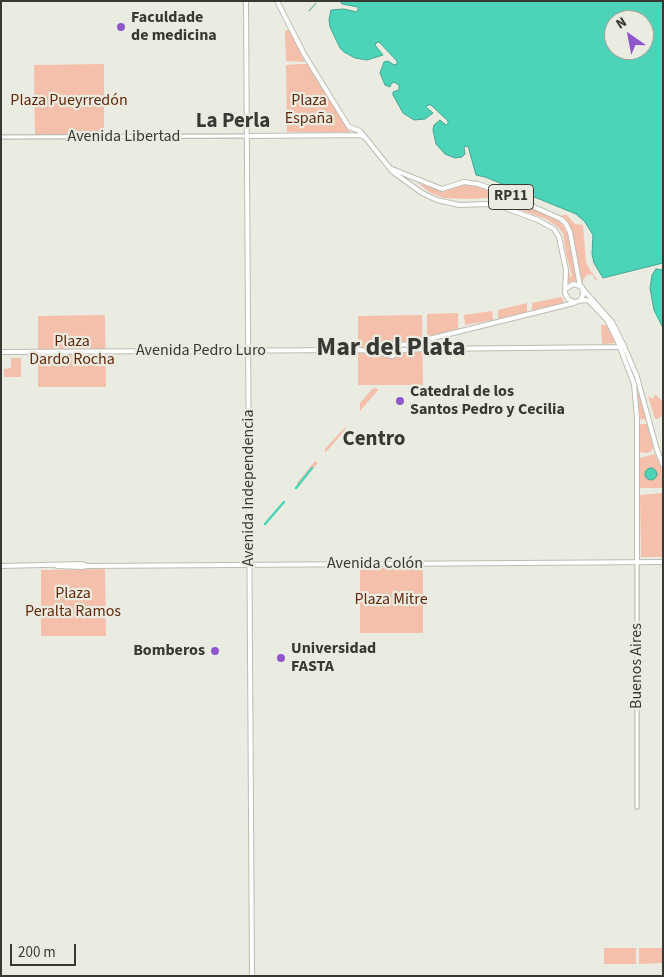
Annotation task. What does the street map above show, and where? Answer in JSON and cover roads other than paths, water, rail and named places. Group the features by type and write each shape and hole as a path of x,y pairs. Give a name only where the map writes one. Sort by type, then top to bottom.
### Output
{"main road":[{"name":"Avenida Independencia","path":"246,1 252,976"},
{"name":"RP11","path":"277,1 304,54 349,127 359,130 392,169 427,196 459,205 488,204 500,206 538,220 554,229 560,237 566,270 566,296 570,301 588,300 595,306 608,323 622,347"},
{"name":"Avenida Libertad","path":"1,138 361,135 366,138"},
{"name":"RP11","path":"392,169 442,189 464,182 478,184 562,219 571,237 575,266 583,295 577,302"},
{"path":"411,184 410,181 414,179"},
{"path":"566,290 572,284 581,287"},
{"name":"RP11","path":"581,287 607,315 638,379 657,450 663,465"},
{"path":"564,306 566,296"},
{"path":"577,302 409,344 388,345 385,349 388,355 392,356 408,350 622,347"},
{"path":"393,344 397,348 396,354"},
{"path":"408,350 406,347 409,344"},
{"name":"Avenida Pedro Luro","path":"1,352 370,350 388,345"},
{"name":"Buenos Aires","path":"622,347 634,384 637,418 637,807"},
{"name":"Avenida Pedro Luro","path":"370,350 388,355"},
{"name":"Avenida Colón","path":"56,566 63,568 86,566 250,564 663,562"},
{"name":"Avenida Colón","path":"1,566 56,566 74,564 86,566"}],"waterway":[{"path":"309,11 316,3"},
{"path":"296,488 312,468"},
{"path":"265,524 284,502"}],"place":[{"name":"Faculdade de medicina","path":"121,27"},
{"name":"Catedral de los Santos Pedro y Cecilia","path":"400,401"},
{"name":"Bomberos","path":"215,651"},
{"name":"Universidad FASTA","path":"281,658"}],"district":[{"name":"La Perla","path":"233,122"},
{"name":"Mar del Plata","path":"391,349"},
{"name":"Centro","path":"374,440"}],"park label":[{"name":"Plaza Pueyrredón","path":"69,101"},
{"name":"Plaza España","path":"309,110"},
{"name":"Plaza Dardo Rocha","path":"72,351"},
{"name":"Plaza Mitre","path":"391,600"},
{"name":"Plaza Peralta Ramos","path":"73,603"}]}
